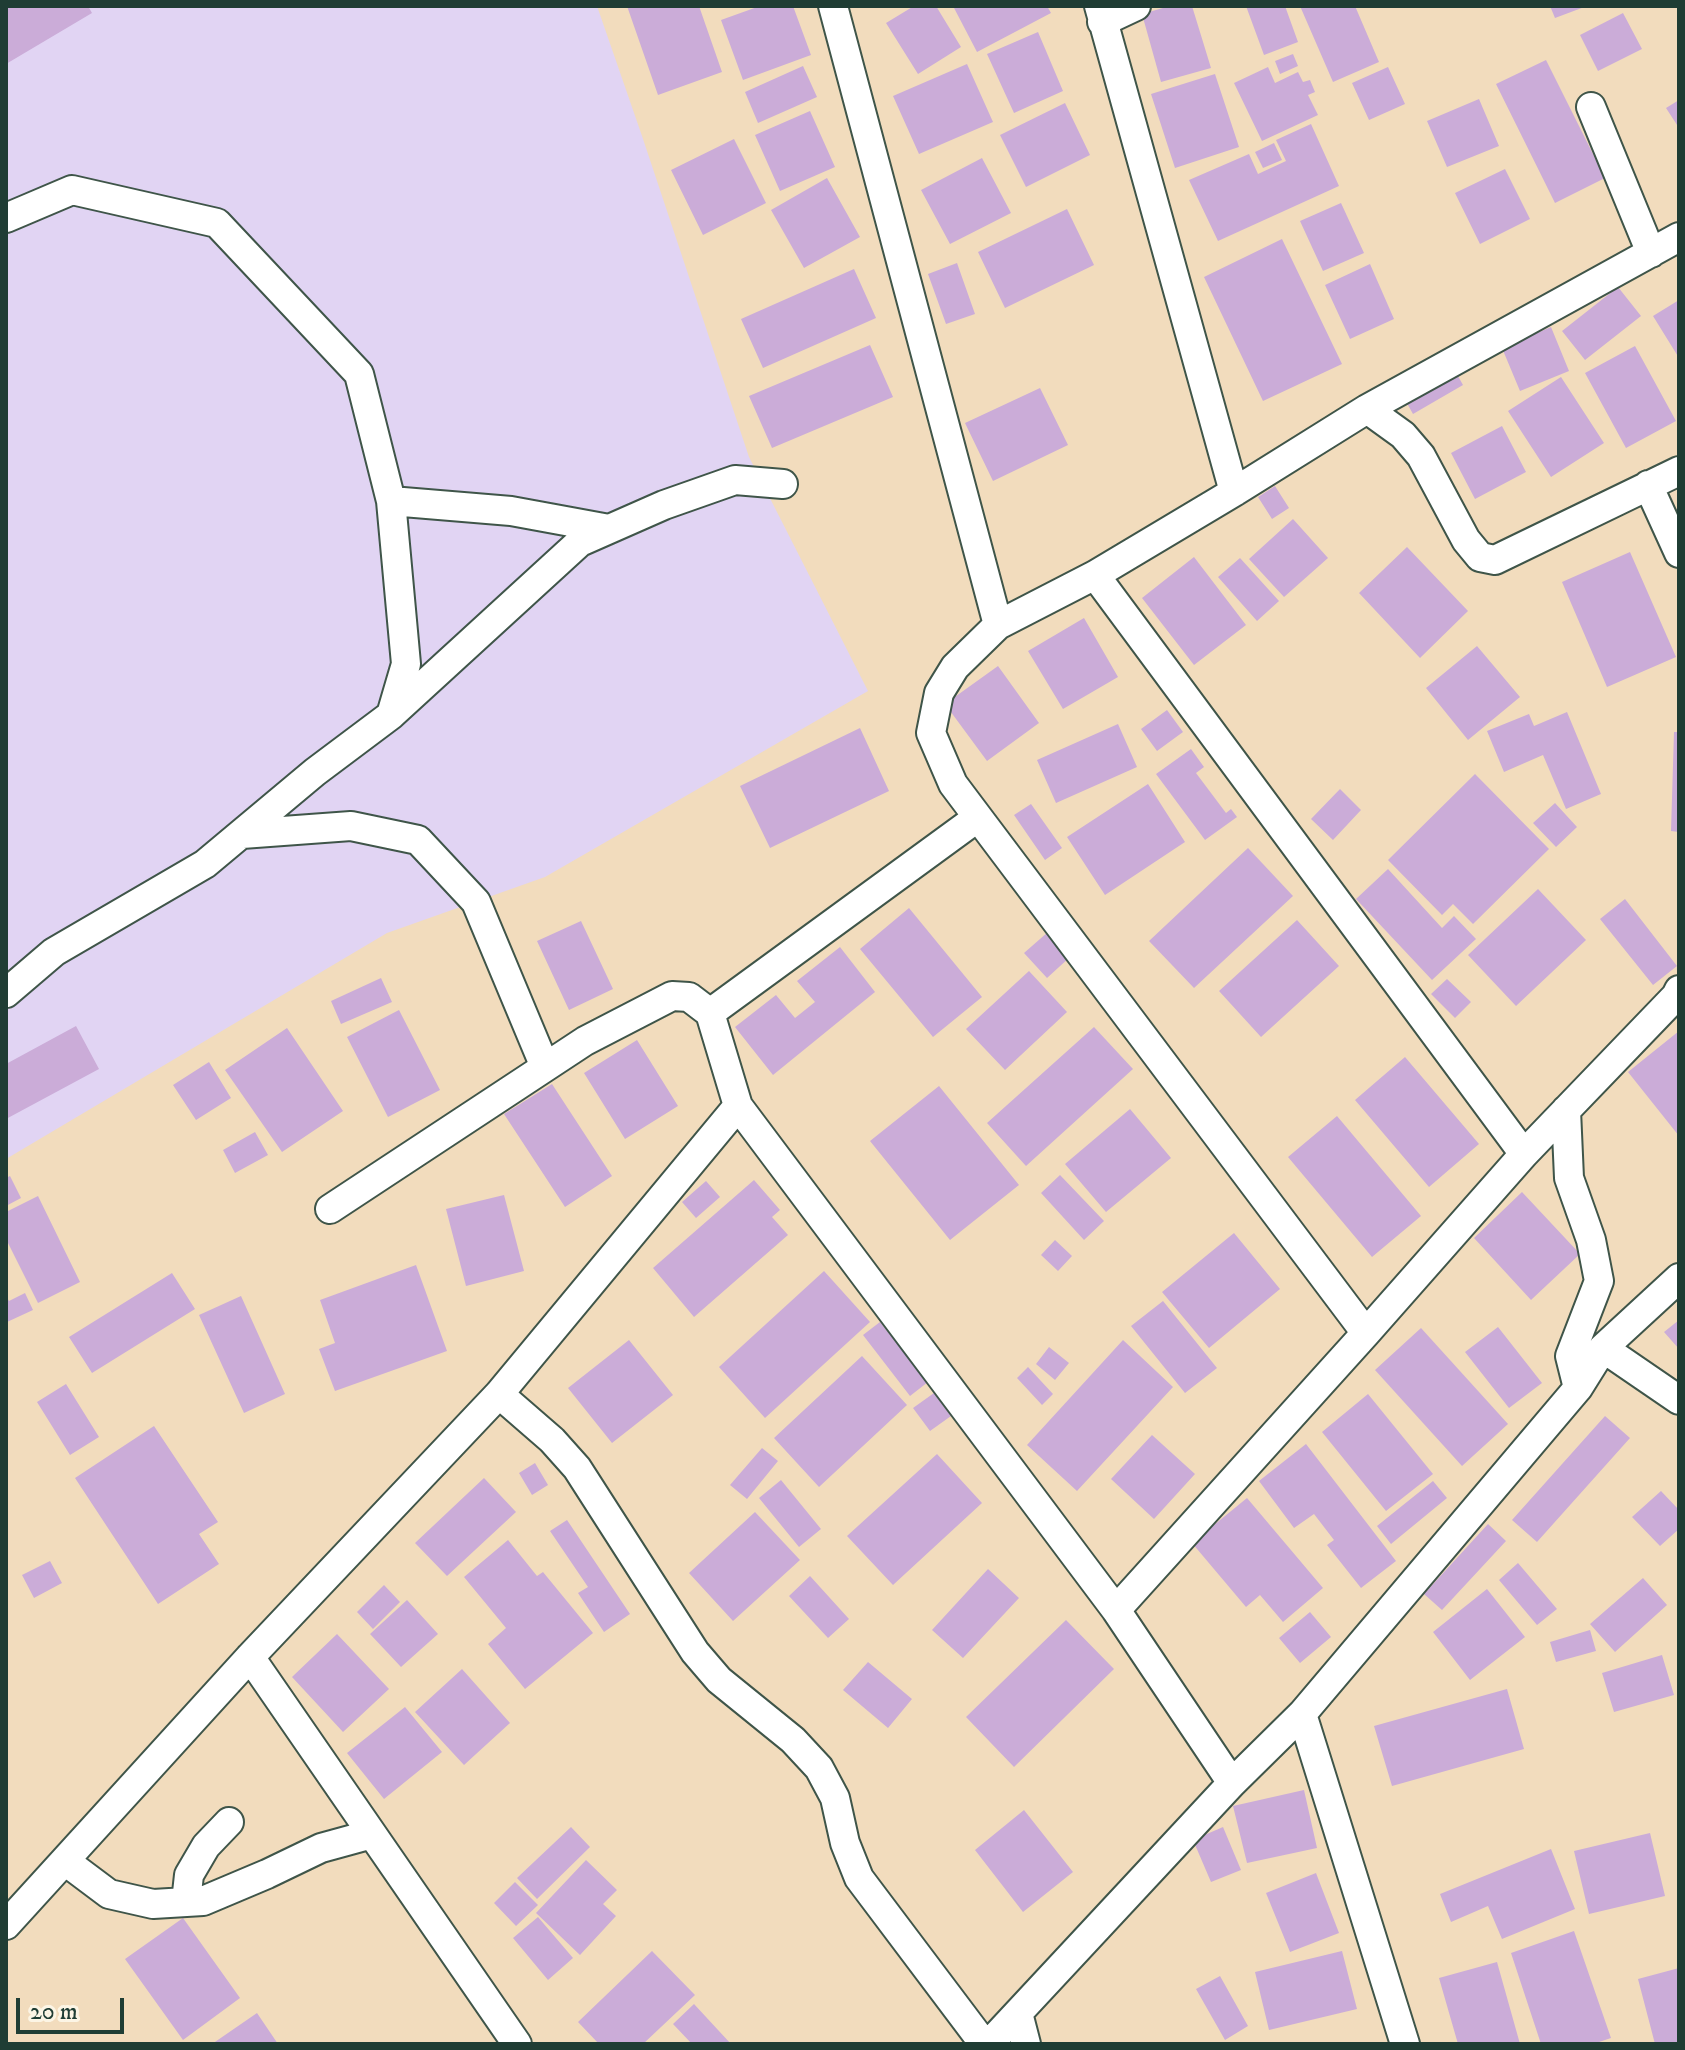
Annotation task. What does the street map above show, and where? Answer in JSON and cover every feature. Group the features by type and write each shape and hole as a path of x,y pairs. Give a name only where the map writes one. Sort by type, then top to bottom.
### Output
{"street":[{"path":"833,6 998,625"},
{"path":"1136,6 1100,14 1234,492"},
{"path":"1591,107 1651,253"},
{"path":"6,218 72,190 217,223 359,374 391,501 406,664 391,715"},
{"path":"1366,1333 953,784 931,733 939,693 955,667 998,625 1095,575 1367,409 1679,237"},
{"path":"1367,409 1403,435 1421,456 1466,540 1480,557 1495,560 1679,471"},
{"path":"6,993 54,952 205,864 315,772 391,715 580,542 664,505 735,480 783,484"},
{"path":"1648,485 1679,553"},
{"path":"391,501 511,511 609,529"},
{"path":"1095,575 1524,1154"},
{"path":"710,1013 977,818"},
{"path":"242,834 351,826 418,840 476,902 545,1067"},
{"path":"1116,1610 1524,1154 1679,990"},
{"path":"330,1209 585,1041 672,996 689,997 710,1013 738,1106 1116,1610 1232,1783"},
{"path":"6,1925 250,1657 499,1394 738,1106"},
{"path":"1566,1110 1569,1178 1591,1240 1599,1281 1570,1356 1578,1388"},
{"path":"499,1394 552,1440 577,1468 703,1662 719,1680 793,1740 819,1768 835,1798 845,1843 859,1878 986,2044 1232,1783 1302,1714 1578,1388 1603,1348 1679,1278"},
{"path":"1603,1348 1679,1400"},
{"path":"250,1657 517,2044"},
{"path":"1302,1714 1405,2044"},
{"path":"186,1902 189,1875 206,1846 229,1822"},
{"path":"65,1861 109,1894 153,1904 203,1901 321,1848 372,1834"},
{"path":"1018,2013 1026,2044"}],"shaded area":[{"path":"6,6 597,6 749,457 868,691 545,877 387,933 6,1159"}],"building":[{"path":"6,6 88,6 92,13 6,64"},
{"path":"627,6 699,6 722,72 658,95"},
{"path":"760,6 793,6 811,55 743,80 721,20"},
{"path":"914,6 936,6 961,47 918,74 886,23"},
{"path":"953,6 1047,6 1051,13 977,52"},
{"path":"1170,6 1192,6 1211,68 1161,82 1142,14"},
{"path":"1246,6 1285,6 1298,42 1264,55"},
{"path":"1300,6 1355,6 1379,62 1333,82"},
{"path":"1550,6 1587,6 1555,18"},
{"path":"1623,13 1642,49 1598,71 1580,35"},
{"path":"1038,32 1063,91 1014,113 987,54"},
{"path":"1293,54 1298,66 1280,74 1275,61"},
{"path":"1546,60 1605,178 1555,203 1496,84"},
{"path":"967,64 993,122 919,154 893,96"},
{"path":"803,66 817,97 758,123 745,92"},
{"path":"1268,67 1275,83 1298,72 1303,82 1310,80 1315,92 1308,95 1318,115 1262,141 1234,83"},
{"path":"1388,67 1405,104 1369,120 1352,83"},
{"path":"1215,74 1239,147 1175,168 1151,94"},
{"path":"1479,99 1499,146 1447,167 1427,121"},
{"path":"1679,100 1679,128 1666,108"},
{"path":"1065,103 1090,155 1026,187 1000,135"},
{"path":"810,111 835,167 780,191 755,135"},
{"path":"1311,124 1339,186 1218,241 1189,180 1249,154 1258,174 1286,161 1276,140"},
{"path":"734,139 766,203 703,235 671,170"},
{"path":"1274,143 1282,160 1263,168 1255,152"},
{"path":"982,158 1011,213 950,244 921,190"},
{"path":"1505,169 1530,219 1480,244 1455,193"},
{"path":"827,178 860,237 804,268 771,210"},
{"path":"1341,203 1364,253 1323,271 1300,221"},
{"path":"1067,209 1094,265 1005,308 978,252"},
{"path":"1282,239 1342,364 1263,401 1204,277"},
{"path":"957,263 975,314 946,324 928,274"},
{"path":"1370,264 1394,319 1350,339 1325,285"},
{"path":"854,269 876,318 763,368 741,319"},
{"path":"1618,287 1641,316 1585,360 1562,331"},
{"path":"1679,300 1679,358 1653,316"},
{"path":"1551,327 1569,371 1520,391 1502,348"},
{"path":"870,345 893,397 772,448 749,396"},
{"path":"1635,346 1676,421 1626,448 1585,373"},
{"path":"1454,369 1463,385 1413,414 1404,398"},
{"path":"1561,377 1604,443 1551,477 1508,411"},
{"path":"1040,388 1068,445 993,481 965,423"},
{"path":"1502,426 1526,472 1475,499 1451,453"},
{"path":"1275,486 1289,508 1272,519 1258,497"},
{"path":"1293,519 1328,558 1284,597 1249,559"},
{"path":"1407,547 1468,611 1420,658 1359,593"},
{"path":"1630,552 1676,657 1607,687 1562,582"},
{"path":"1194,557 1246,625 1194,665 1142,598"},
{"path":"1240,558 1279,601 1257,621 1218,577"},
{"path":"1084,618 1118,677 1063,709 1028,651"},
{"path":"1477,646 1520,697 1468,740 1426,688"},
{"path":"998,666 1039,723 987,761 945,704"},
{"path":"1167,710 1183,732 1157,751 1141,729"},
{"path":"1567,712 1601,794 1566,809 1543,755 1504,772 1487,731 1529,714 1534,726"},
{"path":"1118,724 1137,767 1056,803 1037,760"},
{"path":"860,728 889,791 770,848 740,786"},
{"path":"1674,732 1679,732 1679,832 1671,831"},
{"path":"1191,749 1204,767 1196,773 1226,813 1231,809 1237,817 1205,840 1156,774"},
{"path":"1475,774 1549,849 1473,924 1453,904 1442,915 1388,860"},
{"path":"1148,784 1185,842 1105,895 1067,837"},
{"path":"1340,789 1361,810 1333,840 1311,819"},
{"path":"1555,803 1577,827 1556,847 1533,823"},
{"path":"1031,804 1062,848 1045,860 1014,815"},
{"path":"1248,848 1293,896 1194,988 1149,941"},
{"path":"1388,869 1442,928 1454,916 1476,939 1432,980 1356,899"},
{"path":"1538,889 1586,940 1516,1006 1468,955"},
{"path":"1625,899 1677,966 1653,985 1600,919"},
{"path":"909,908 982,997 933,1037 860,949"},
{"path":"1297,920 1339,966 1261,1037 1219,991"},
{"path":"581,921 613,989 569,1010 537,941"},
{"path":"1048,932 1070,957 1047,978 1024,953"},
{"path":"840,947 875,992 773,1075 735,1027 776,995 795,1018 815,1002 797,981"},
{"path":"1029,971 1067,1012 1005,1070 966,1029"},
{"path":"381,978 392,1002 341,1024 331,1001"},
{"path":"1447,979 1471,1002 1455,1018 1431,994"},
{"path":"399,1010 440,1090 388,1117 347,1037"},
{"path":"76,1026 99,1069 6,1119 6,1064"},
{"path":"1094,1027 1133,1069 1026,1166 987,1123"},
{"path":"287,1028 343,1111 282,1152 225,1070"},
{"path":"1679,1031 1679,1136 1628,1072"},
{"path":"637,1040 678,1106 625,1139 584,1073"},
{"path":"1405,1057 1479,1144 1429,1187 1355,1100"},
{"path":"209,1062 231,1098 196,1120 173,1085"},
{"path":"552,1084 612,1176 565,1207 504,1114"},
{"path":"939,1086 1019,1185 950,1240 870,1141"},
{"path":"1130,1109 1171,1158 1106,1212 1065,1164"},
{"path":"1337,1116 1421,1216 1372,1257 1288,1157"},
{"path":"255,1132 268,1155 235,1173 223,1150"},
{"path":"1060,1175 1104,1221 1084,1240 1041,1193"},
{"path":"10,1176 21,1198 6,1206 6,1178"},
{"path":"754,1180 780,1210 772,1217 788,1235 694,1317 653,1268"},
{"path":"706,1181 720,1197 696,1218 682,1202"},
{"path":"1522,1192 1580,1254 1531,1300 1474,1238"},
{"path":"504,1195 524,1271 466,1286 446,1209"},
{"path":"38,1196 80,1282 38,1303 6,1239 6,1212"},
{"path":"1234,1233 1280,1289 1209,1348 1162,1292"},
{"path":"1055,1240 1072,1256 1058,1271 1041,1255"},
{"path":"416,1265 447,1351 335,1391 319,1349 335,1343 320,1300"},
{"path":"824,1271 870,1322 765,1418 719,1367"},
{"path":"172,1273 195,1309 92,1373 69,1337"},
{"path":"25,1293 33,1310 7,1322 6,1296 9,1301"},
{"path":"241,1296 285,1394 244,1413 199,1315"},
{"path":"1163,1301 1217,1368 1185,1393 1131,1326"},
{"path":"1679,1320 1679,1349 1664,1332"},
{"path":"880,1322 928,1382 910,1396 863,1335"},
{"path":"1498,1327 1542,1383 1509,1408 1465,1352"},
{"path":"1421,1328 1508,1424 1462,1466 1375,1370"},
{"path":"629,1340 673,1395 612,1443 568,1388"},
{"path":"1123,1340 1173,1387 1077,1491 1027,1445"},
{"path":"1049,1347 1069,1363 1055,1380 1036,1364"},
{"path":"862,1356 907,1405 819,1487 774,1438"},
{"path":"1028,1367 1053,1394 1042,1405 1017,1378"},
{"path":"66,1384 99,1437 70,1455 37,1402"},
{"path":"934,1393 951,1416 930,1431 913,1408"},
{"path":"1368,1394 1433,1474 1386,1511 1322,1432"},
{"path":"1605,1416 1630,1438 1537,1542 1512,1520"},
{"path":"154,1426 218,1522 199,1534 219,1564 158,1604 75,1478"},
{"path":"1152,1435 1195,1474 1154,1519 1111,1479"},
{"path":"1306,1444 1396,1561 1361,1588 1327,1545 1334,1540 1314,1514 1294,1528 1259,1481"},
{"path":"762,1448 778,1461 747,1499 730,1485"},
{"path":"937,1454 982,1503 893,1585 847,1536"},
{"path":"535,1463 548,1485 532,1495 519,1473"},
{"path":"484,1478 516,1512 447,1576 415,1543"},
{"path":"781,1480 821,1529 799,1547 759,1498"},
{"path":"1433,1481 1447,1498 1391,1544 1377,1526"},
{"path":"1661,1491 1679,1510 1679,1529 1660,1546 1632,1517"},
{"path":"1247,1498 1323,1588 1283,1622 1260,1595 1246,1607 1192,1543"},
{"path":"755,1512 800,1560 733,1621 689,1573"},
{"path":"567,1520 630,1614 604,1632 578,1593 588,1587 550,1531"},
{"path":"1488,1524 1506,1541 1442,1610 1424,1594"},
{"path":"508,1540 537,1576 543,1572 593,1633 525,1689 488,1644 506,1628 464,1577"},
{"path":"50,1561 62,1583 34,1598 22,1575"},
{"path":"1518,1563 1557,1609 1537,1625 1499,1580"},
{"path":"988,1569 1019,1598 963,1658 932,1630"},
{"path":"810,1576 849,1619 828,1638 789,1596"},
{"path":"1643,1578 1667,1605 1615,1652 1590,1624"},
{"path":"384,1585 400,1602 373,1629 357,1612"},
{"path":"1487,1589 1525,1637 1470,1680 1433,1632"},
{"path":"407,1600 438,1634 401,1667 370,1634"},
{"path":"1310,1612 1331,1637 1300,1663 1279,1638"},
{"path":"1066,1620 1114,1669 1014,1767 966,1717"},
{"path":"1590,1630 1596,1651 1556,1662 1550,1642"},
{"path":"337,1634 389,1689 343,1732 292,1677"},
{"path":"1662,1655 1674,1695 1614,1712 1602,1673"},
{"path":"868,1662 912,1699 888,1728 843,1690"},
{"path":"462,1669 510,1723 464,1765 415,1712"},
{"path":"1507,1689 1524,1749 1392,1786 1374,1726"},
{"path":"405,1707 442,1752 384,1799 347,1753"},
{"path":"1304,1790 1317,1848 1247,1863 1233,1806"},
{"path":"1024,1810 1073,1872 1023,1912 975,1850"},
{"path":"571,1827 590,1847 537,1899 517,1878"},
{"path":"1223,1827 1241,1870 1211,1882 1193,1840"},
{"path":"1650,1833 1665,1896 1589,1914 1574,1851"},
{"path":"1551,1849 1575,1909 1502,1939 1488,1906 1451,1922 1440,1894"},
{"path":"586,1860 617,1890 603,1904 616,1916 580,1955 536,1913"},
{"path":"1316,1873 1339,1933 1290,1952 1266,1893"},
{"path":"515,1882 538,1905 516,1926 494,1903"},
{"path":"538,1917 573,1958 548,1980 513,1938"},
{"path":"183,1918 240,1998 183,2040 125,1959"},
{"path":"1574,1931 1611,2038 1593,2044 1541,2044 1511,1953"},
{"path":"652,1951 695,1995 643,2044 599,2044 578,2022"},
{"path":"1342,1951 1357,2009 1269,2030 1255,1972"},
{"path":"1497,1962 1520,2044 1458,2044 1439,1978"},
{"path":"1679,1968 1679,2044 1655,2044 1638,1979"},
{"path":"1220,1976 1248,2026 1225,2040 1196,1989"},
{"path":"694,2004 731,2044 692,2044 673,2024"},
{"path":"257,2013 278,2044 212,2044"}]}
